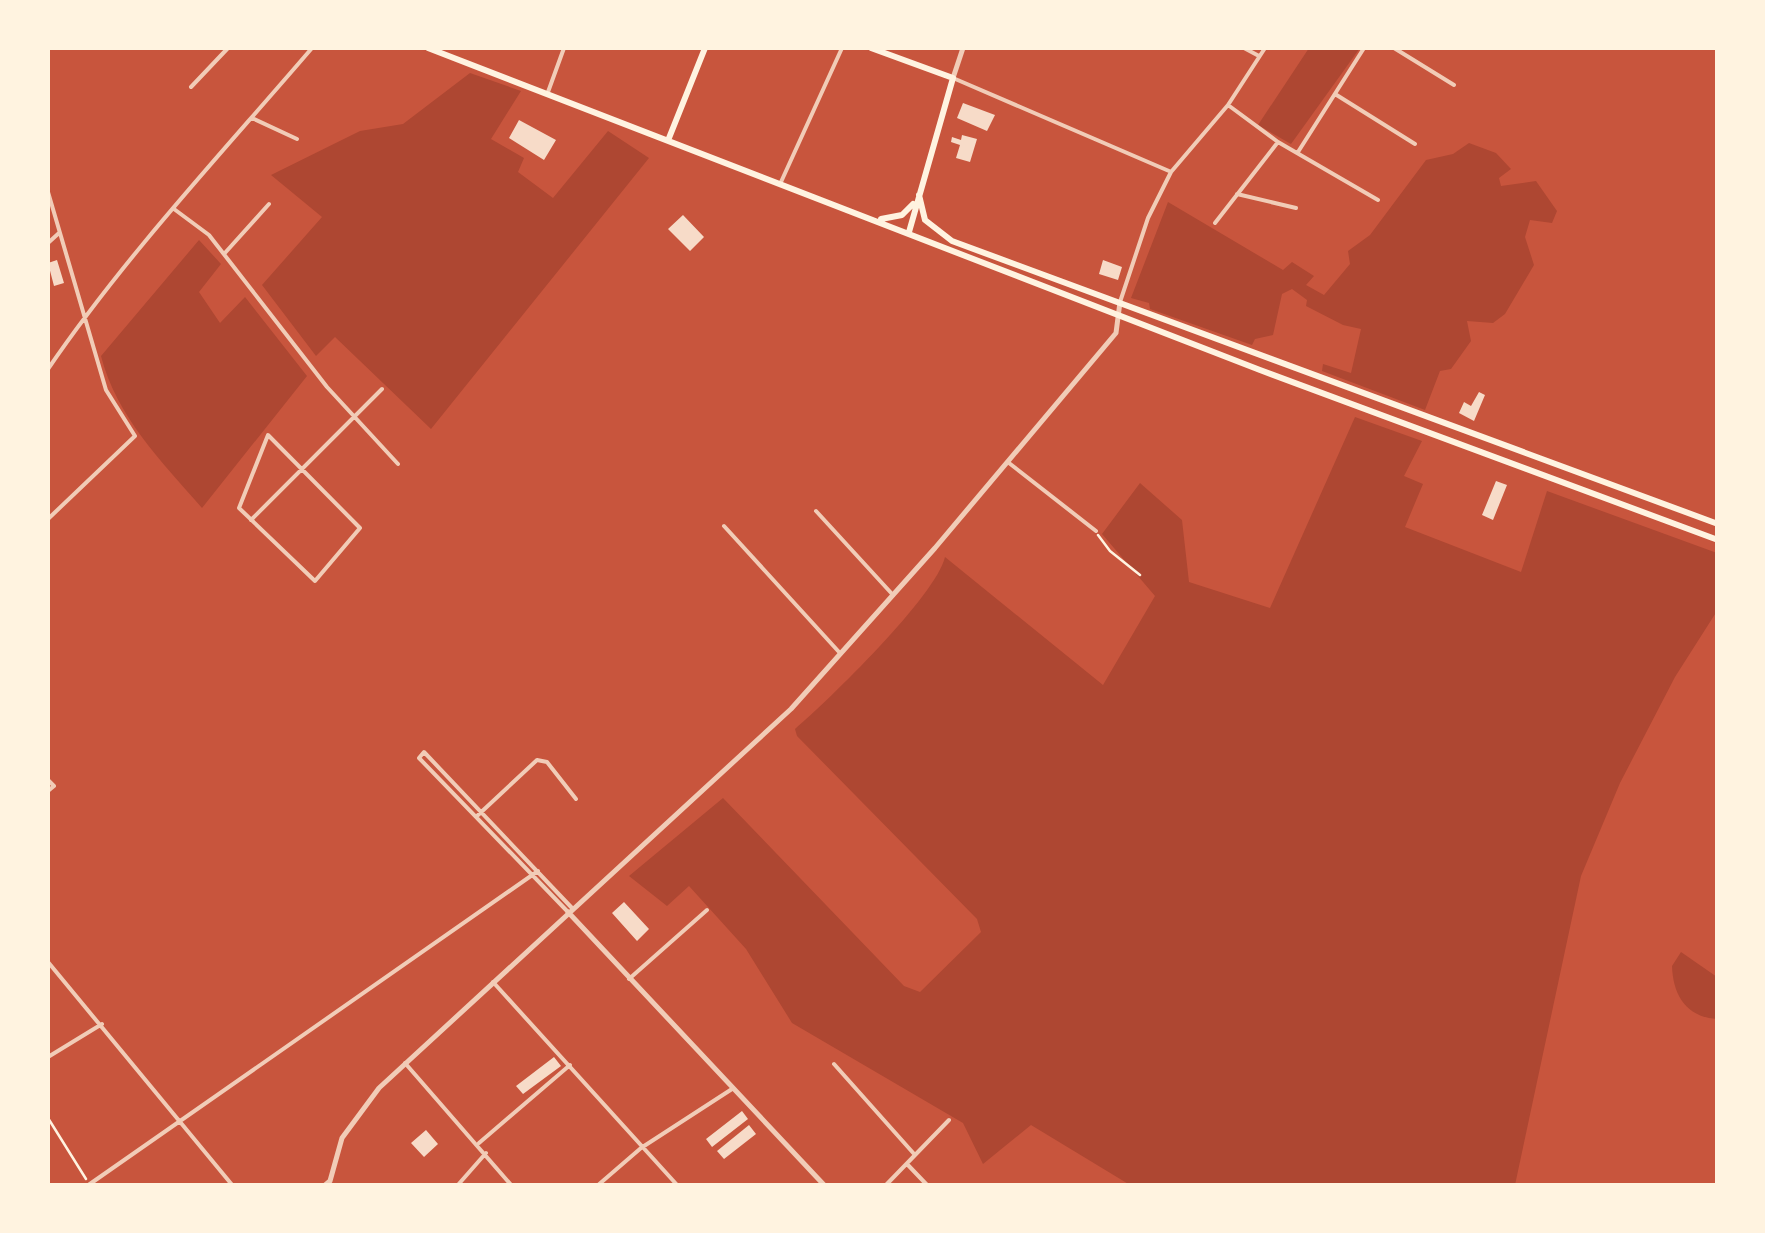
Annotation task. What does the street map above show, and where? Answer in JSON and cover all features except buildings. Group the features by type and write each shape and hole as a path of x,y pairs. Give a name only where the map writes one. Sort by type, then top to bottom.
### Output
{"main road":[{"path":"431,48 1260,370 1718,540"},
{"path":"669,138 705,48"},
{"path":"871,48 953,78 909,232"},
{"path":"870,216 902,215 919,195"},
{"path":"919,195 925,220 942,236 1718,524"},
{"path":"1260,370 1266,354"}],"street":[{"path":"191,88 228,48"},
{"path":"48,369 84,316 172,208 312,48"},
{"path":"548,92 564,48"},
{"path":"781,182 842,48"},
{"path":"963,48 953,78 1172,172"},
{"path":"1133,48 1141,48"},
{"path":"1244,48 1259,56"},
{"path":"328,1184 342,1138 379,1088 759,740 894,595 1116,333 1120,302 1148,218 1172,172 1228,106 1265,48"},
{"path":"1298,152 1364,48"},
{"path":"1394,48 1454,85"},
{"path":"1335,94 1416,144"},
{"path":"1228,106 1278,142 1378,200"},
{"path":"252,118 297,140"},
{"path":"1215,223 1278,142"},
{"path":"48,192 106,390 135,436 48,519"},
{"path":"1237,194 1296,208"},
{"path":"224,254 269,204"},
{"path":"172,208 210,235 352,416 398,464"},
{"path":"48,242 60,233"},
{"path":"251,520 382,390"},
{"path":"268,435 301,468 360,528 315,582 239,508 268,435"},
{"path":"1006,461 1096,532"},
{"path":"816,510 894,595"},
{"path":"724,526 842,654"},
{"path":"571,912 419,758 424,752 483,810 630,979 825,1186"},
{"path":"477,816 537,760 548,762 576,798"},
{"path":"48,780 54,786 48,791"},
{"path":"89,1185 538,870"},
{"path":"630,979 707,910"},
{"path":"48,962 233,1186"},
{"path":"494,982 678,1186"},
{"path":"48,1057 102,1024"},
{"path":"405,1064 479,1143 512,1186"},
{"path":"479,1143 570,1064"},
{"path":"834,1064 915,1155"},
{"path":"596,1186 641,1148 732,1088"},
{"path":"884,1186 949,1120"},
{"path":"457,1186 486,1153"},
{"path":"906,1164 928,1186"}],"path":[{"path":"1096,532 1110,551 1140,575"},
{"path":"48,1118 89,1185"}],"shaded area":[{"path":"1309,48 1360,48 1291,144 1258,125"},
{"path":"470,73 521,91 491,139 524,158 518,172 553,198 608,131 649,158 431,429 335,337 316,356 262,285 322,217 271,175 360,131 403,124"},
{"path":"1469,143 1496,153 1511,169 1499,178 1501,186 1536,181 1557,211 1552,223 1530,220 1525,237 1534,265 1505,314 1493,323 1467,321 1471,341 1451,369 1440,371 1425,410 1322,371 1323,364 1351,373 1361,329 1343,325 1306,306 1307,300 1292,289 1282,294 1273,335 1255,339 1252,345 1150,309 1149,303 1131,298 1168,202 1283,270 1292,262 1314,276 1306,285 1324,295 1350,264 1348,251 1370,235 1426,160 1453,154"},
{"path":"199,240 221,264 199,292 220,323 245,297 307,376 202,508 129,418 117,399 101,356"},
{"path":"1355,417 1422,441 1404,476 1423,484 1405,527 1521,572 1547,491 1717,553 1717,611 1675,677 1620,783 1581,876 1515,1185 1130,1185 1031,1125 983,1164 963,1123 792,1023 746,949 689,886 667,906 629,876 723,798 904,986 920,992 981,932 977,919 797,736 795,729 903,621 923,596 945,557 1103,685 1155,596 1102,534 1140,483 1182,520 1189,582 1270,608"},
{"path":"1681,952 1717,977 1717,1019 1697,1014 1683,1003 1672,966"}]}
